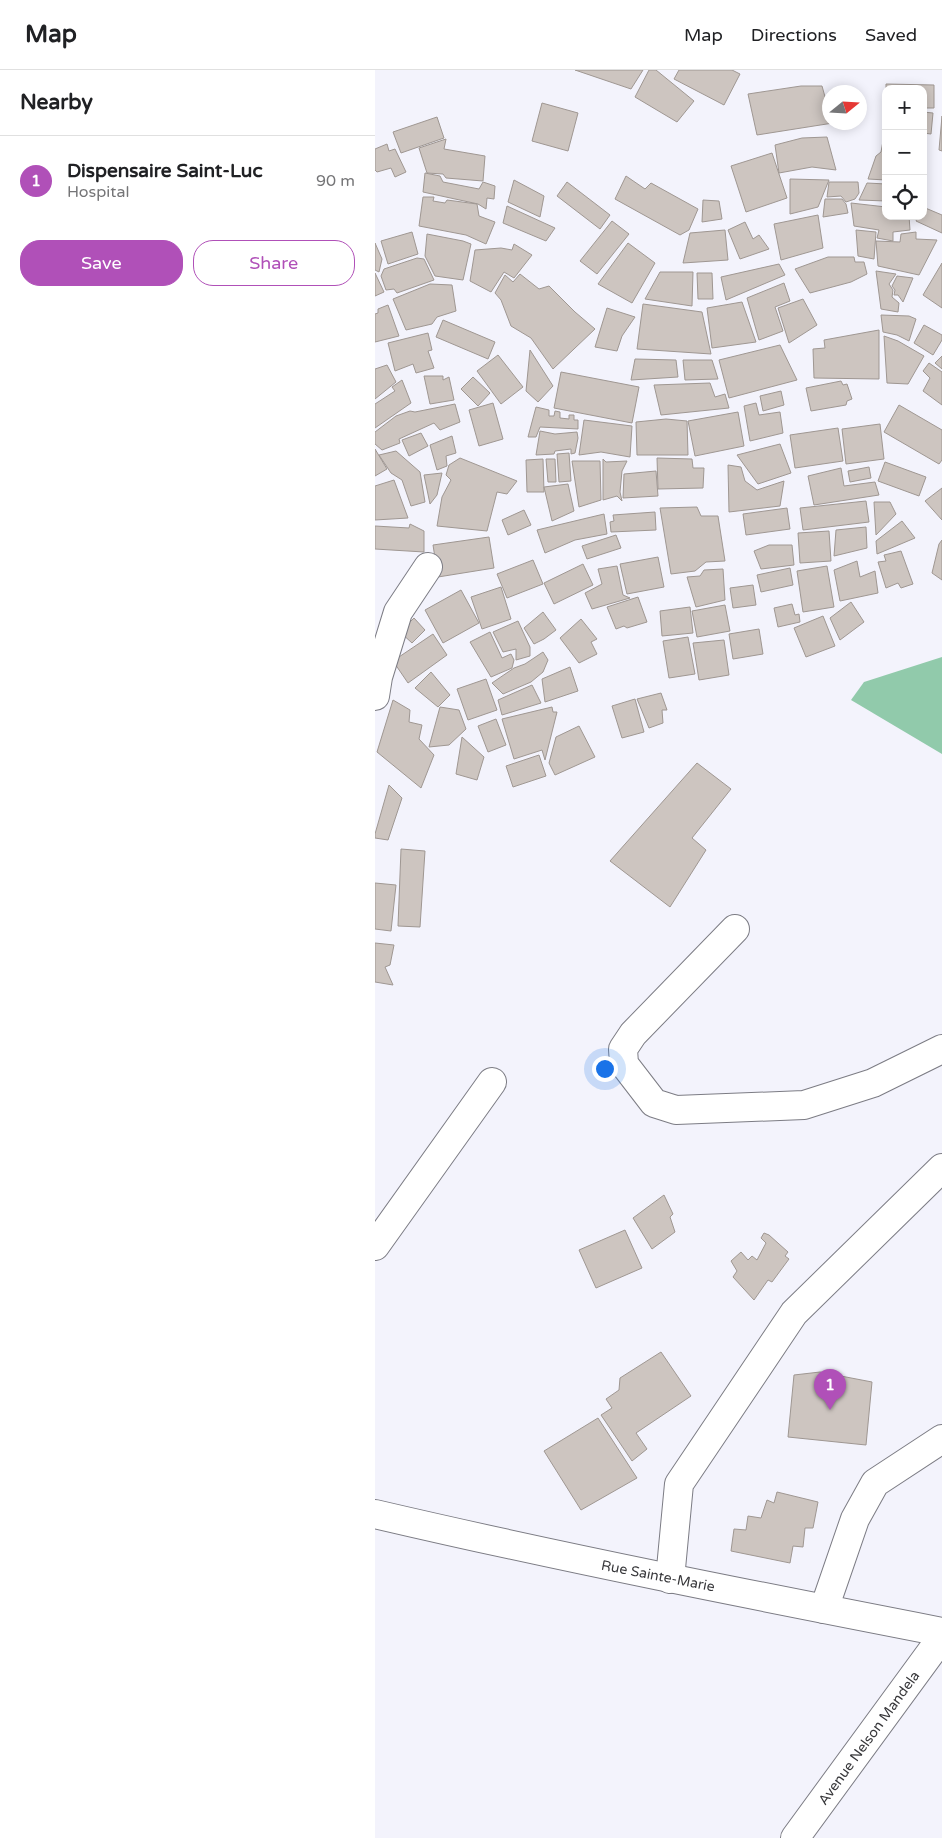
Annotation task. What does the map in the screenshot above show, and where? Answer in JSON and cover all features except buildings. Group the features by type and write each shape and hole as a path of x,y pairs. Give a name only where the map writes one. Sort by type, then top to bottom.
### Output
{"street":[{"path":"375,696 378,678 398,612 427,567"},
{"path":"735,929 633,1034 623,1049 624,1064 654,1103 676,1110 804,1105 873,1083 942,1049"},
{"path":"375,1246 492,1082"},
{"path":"670,1579 679,1484 794,1313 942,1168"},
{"path":"824,1609 855,1519 875,1483 942,1439"},
{"name":"Rue Sainte-Marie","path":"375,1514 508,1545 670,1579 942,1632"},
{"name":"Avenue Nelson Mandela","path":"795,1838 942,1637"}],"green space":[{"path":"942,657 942,754 851,700 864,682"}],"place":[{"name":"Dispensaire Saint-Luc","path":"830,1410"}]}
